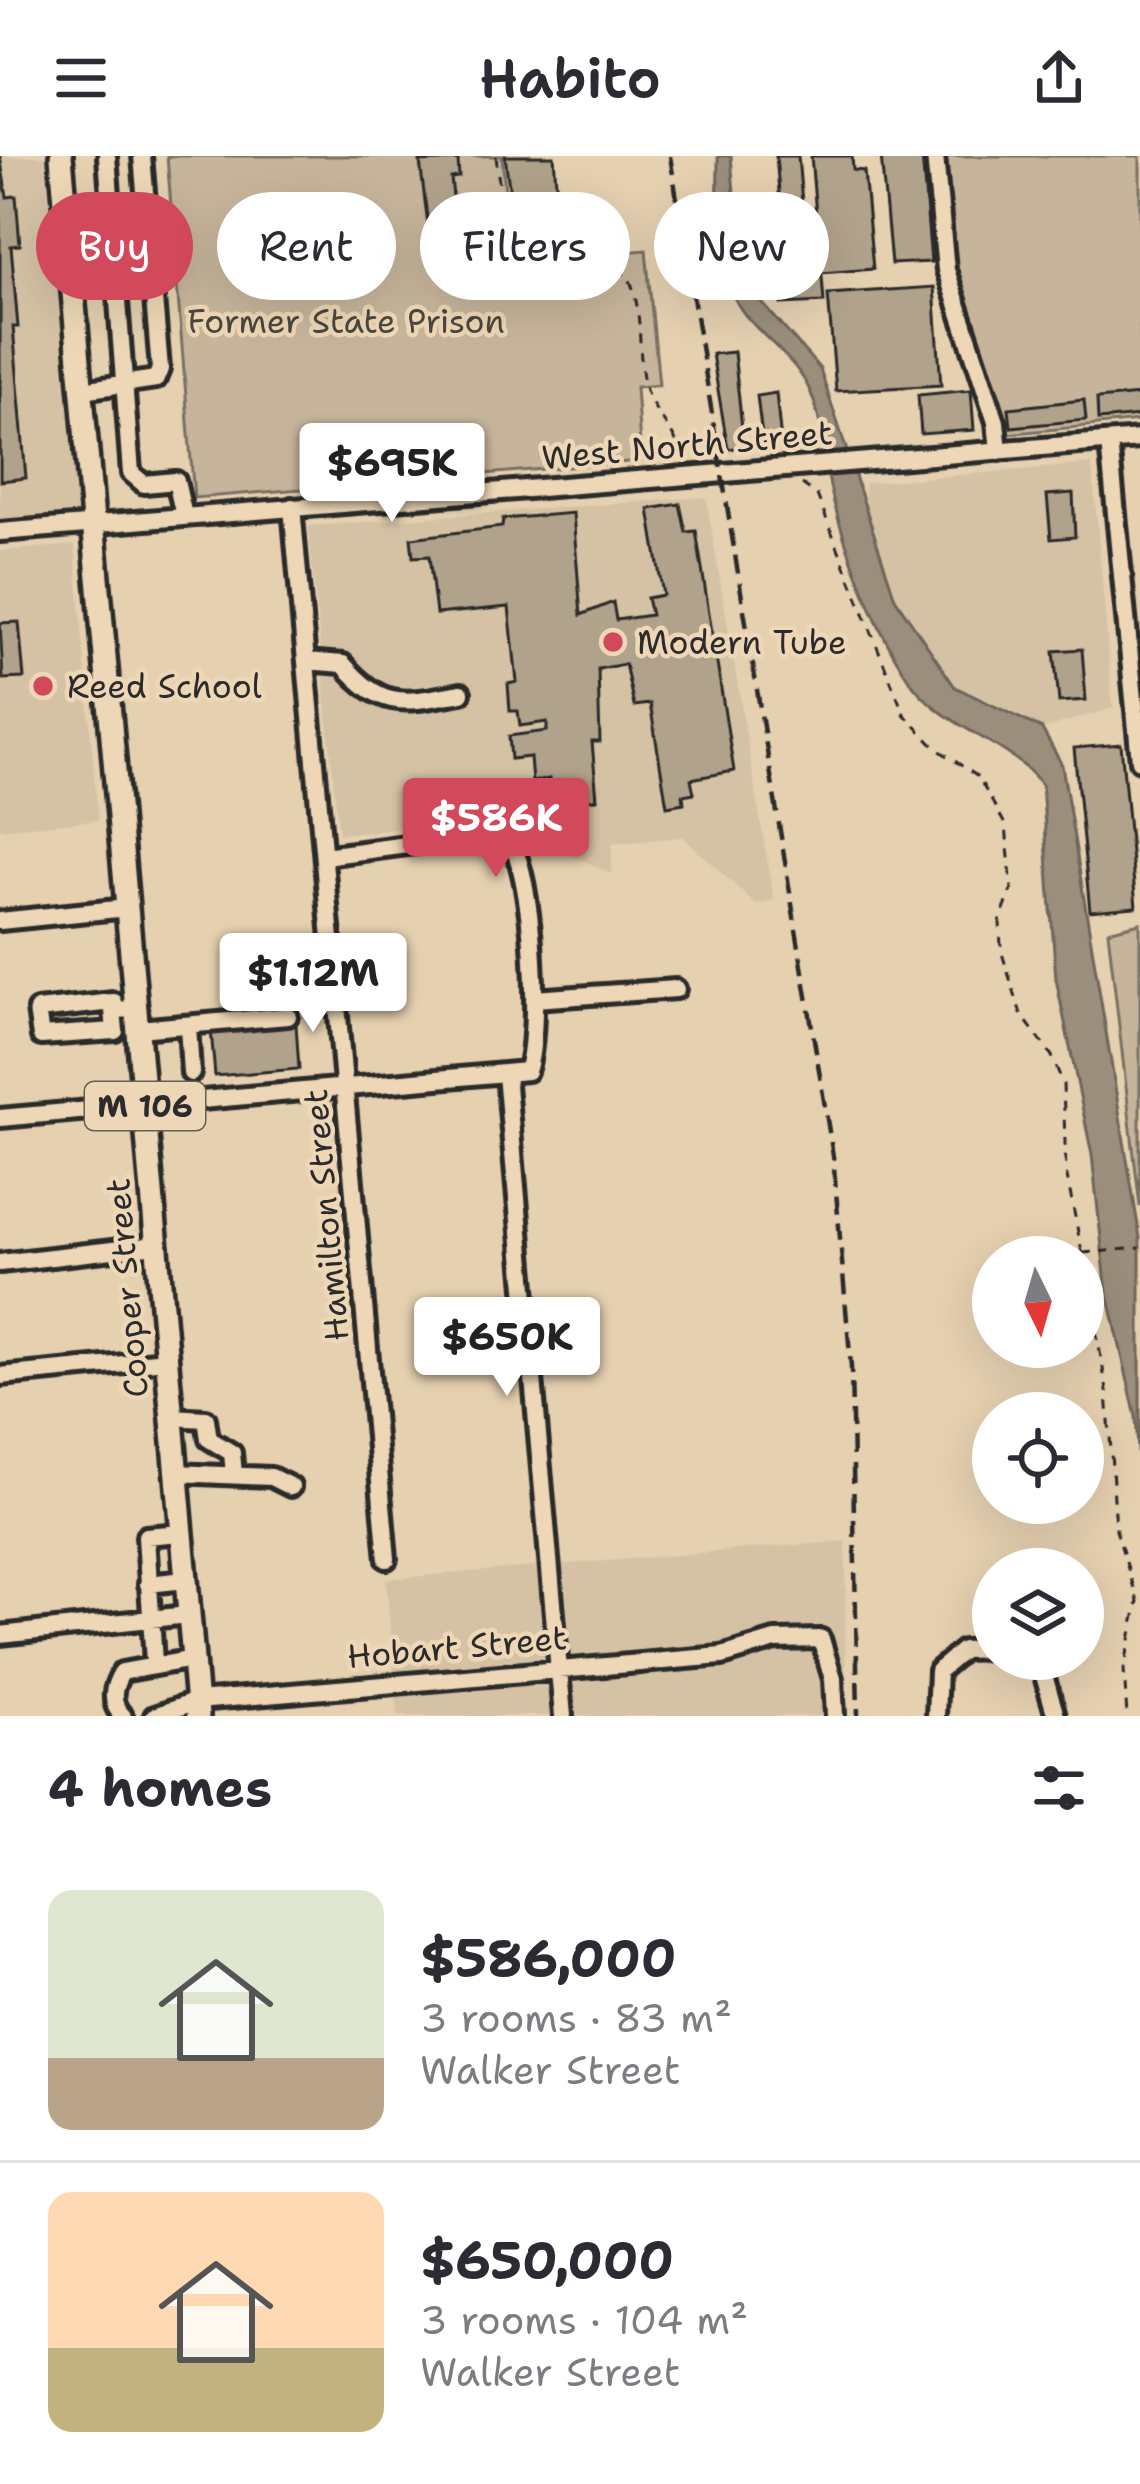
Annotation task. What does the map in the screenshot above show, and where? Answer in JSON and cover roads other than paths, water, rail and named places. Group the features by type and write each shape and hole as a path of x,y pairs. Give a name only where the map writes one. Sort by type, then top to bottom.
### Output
{"main road":[{"name":"M 106","path":"61,156 83,390"},
{"name":"Cooper Street","path":"83,390 127,908 129,1016 145,1106 198,1708"}],"street":[{"path":"107,156 110,192"},
{"path":"142,156 145,192"},
{"path":"935,156 954,304 996,422 999,451"},
{"path":"120,300 131,473 144,484 176,481 184,516"},
{"path":"83,390 156,379 160,369 153,300"},
{"name":"West North Street","path":"0,532 1140,439"},
{"path":"1109,442 1140,761"},
{"name":"Hamilton Street","path":"292,507 386,1558"},
{"path":"306,661 343,664 366,690 398,704 461,693"},
{"path":"0,1118 527,1070 536,1047 534,999 521,863 508,841 476,836 324,856"},
{"path":"0,921 127,908"},
{"path":"534,999 676,989"},
{"path":"129,1016 188,1025 288,1016"},
{"path":"188,1025 191,1073"},
{"path":"506,1075 563,1716"},
{"path":"0,1263 156,1245"},
{"path":"529,1348 576,1343"},
{"path":"0,1376 166,1360"},
{"path":"170,1417 206,1419 209,1439 232,1453 234,1474"},
{"path":"175,1473 272,1477 291,1487"},
{"path":"154,1663 146,1536 181,1533"},
{"path":"148,1584 185,1580"},
{"path":"0,1635 188,1615"},
{"name":"Hobart Street","path":"154,1716 556,1667 722,1657 775,1640 821,1639 833,1679 835,1716"},
{"path":"936,1716 938,1671 963,1650 972,1650"},
{"path":"123,1716 113,1685 132,1667 193,1659"},
{"path":"1046,1680 1056,1716"}],"railway":[{"path":"670,156 833,1156 851,1367 858,1716"}],"place":[{"name":"Modern Tube","path":"613,642"},
{"name":"Reed School","path":"43,686"}],"park label":[{"name":"Former State Prison","path":"346,321"}]}
